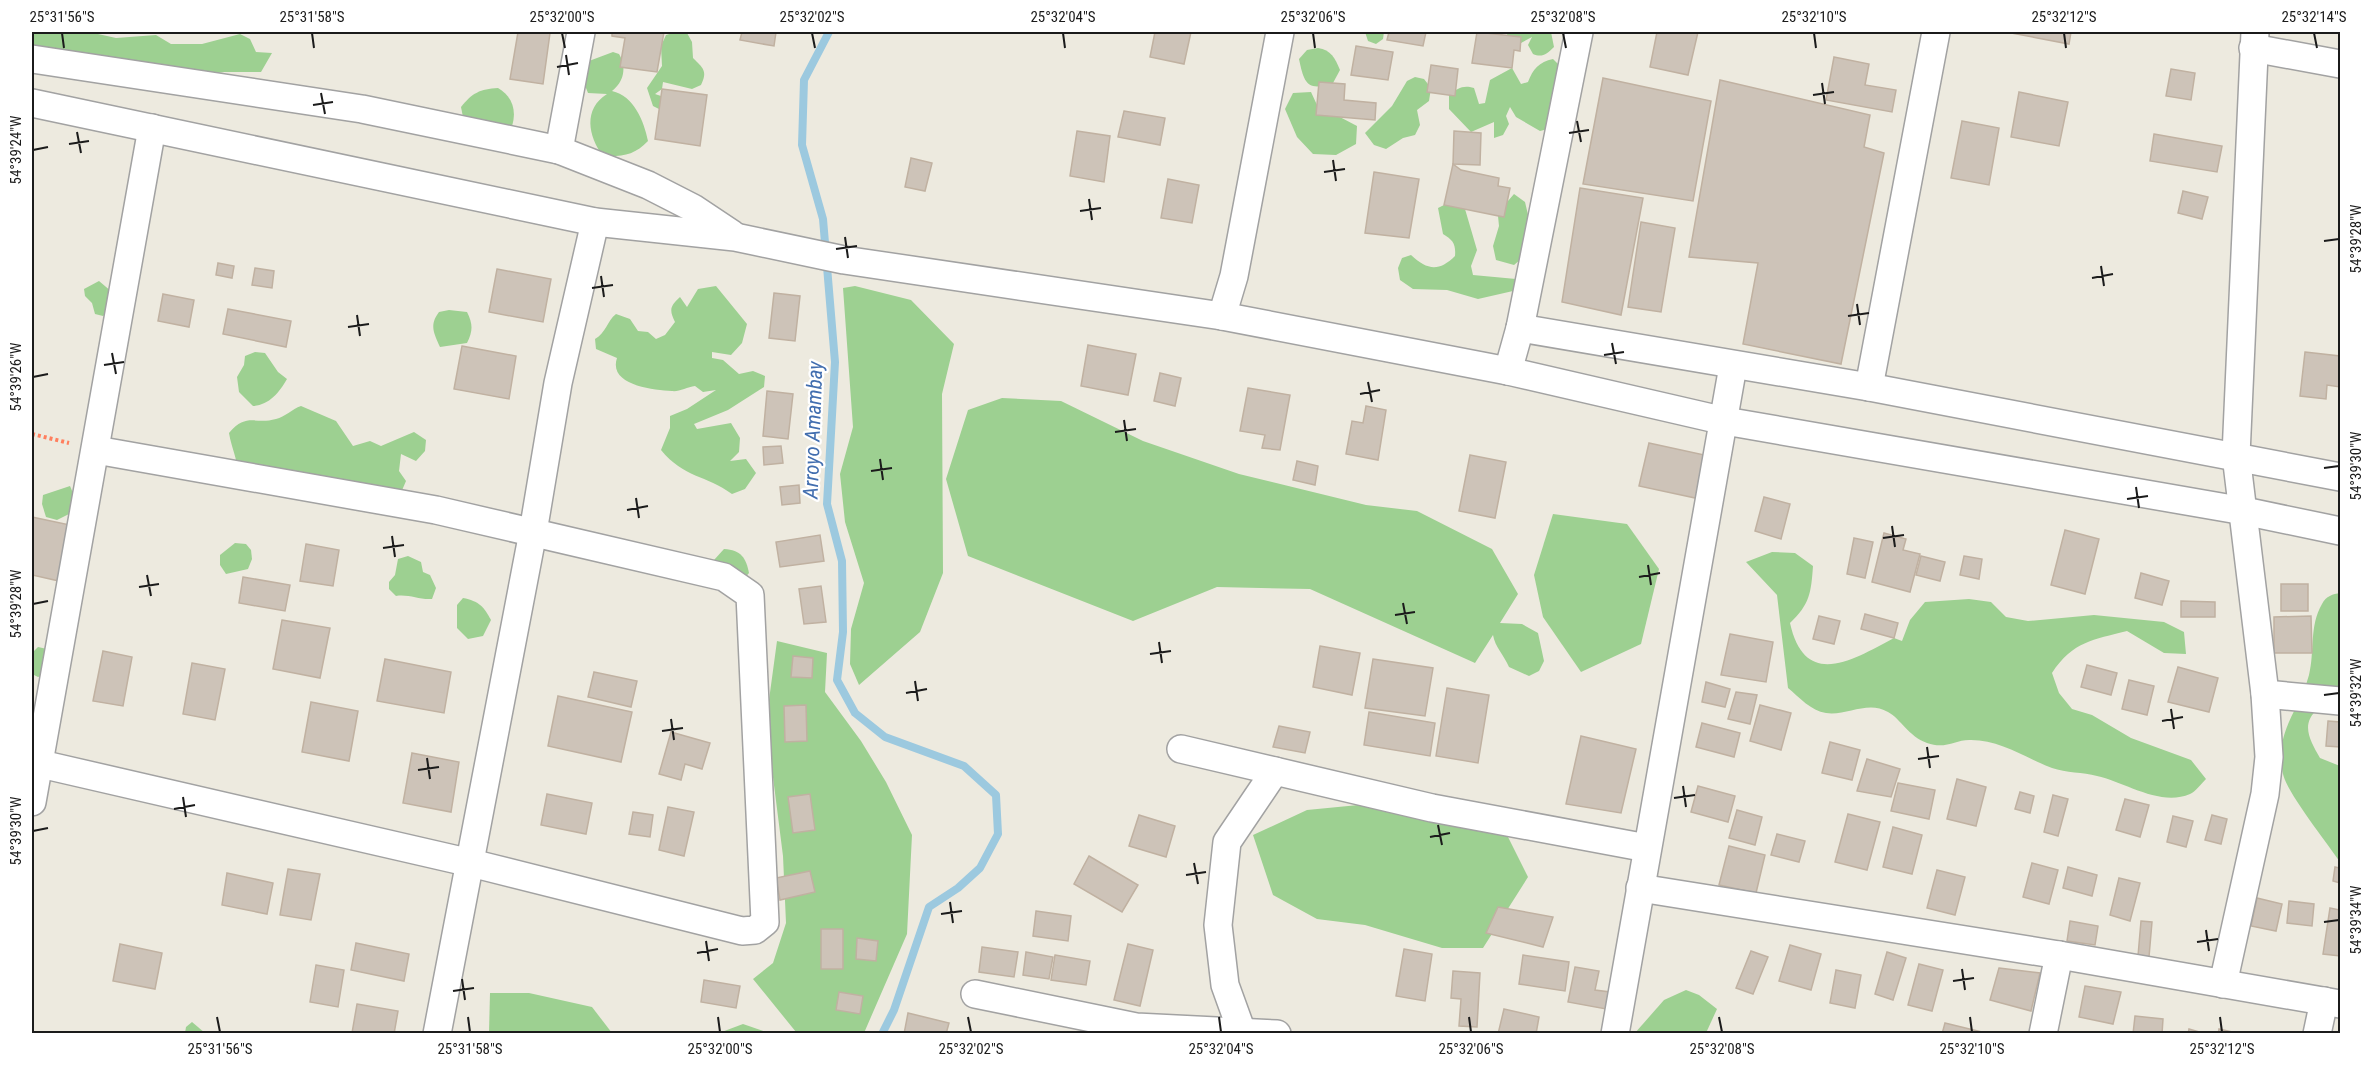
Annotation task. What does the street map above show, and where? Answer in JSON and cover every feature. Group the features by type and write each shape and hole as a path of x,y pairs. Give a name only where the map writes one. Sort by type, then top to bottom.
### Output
{"street":[{"path":"559,150 581,32"},
{"path":"1222,316 1234,276 1281,32"},
{"path":"1508,371 1520,328 1579,32"},
{"path":"1869,387 1936,32"},
{"path":"2223,984 2265,794 2269,757 2265,694 2236,455 2254,40 2340,64"},
{"path":"32,59 362,110 559,150 657,190 693,208 735,237"},
{"path":"32,103 595,222 735,237 844,260 1222,316 1508,371 1725,421 2244,511 2340,531"},
{"path":"32,802 35,763 96,450 152,128"},
{"path":"437,1034 533,532 558,383 595,222"},
{"path":"1520,328 1733,366 1869,387 2236,455 2340,477"},
{"path":"1615,1034 1733,366"},
{"path":"35,763 471,863 742,931 755,930 765,922 750,595 737,584 724,577 436,510 96,450"},
{"path":"2265,694 2340,701"},
{"path":"1181,748 1432,808 1647,848"},
{"path":"1242,1032 1224,984 1218,925 1227,842 1275,771"},
{"path":"1640,888 2059,955 2332,1002 2317,1034"},
{"path":"2043,1034 2059,955"},
{"path":"975,994 1136,1027 1277,1034"}],"path":[{"path":"32,434 96,450"}],"green space":[{"path":"32,32 89,32 116,38 156,35 171,44 202,44 240,34 250,39 256,52 272,53 261,72 224,72 206,75 32,55"},
{"path":"676,32 687,33 692,42 693,58 702,67 704,76 701,85 692,89 663,82 662,89 655,94 664,97 664,107 659,109 653,106 647,88 662,66 661,46 666,35"},
{"path":"1365,32 1384,32 1383,39 1376,44 1368,41"},
{"path":"1506,32 1551,32 1554,47 1539,56 1533,54 1528,45 1532,37 1521,43 1511,43"},
{"path":"1318,48 1332,55 1340,70 1333,83 1312,86 1305,80 1299,59 1307,50"},
{"path":"613,52 619,54 623,64 623,74 622,79 612,91 626,98 637,110 648,141 628,154 603,156 594,140 590,123 594,107 607,94 588,93 584,83 589,61"},
{"path":"1553,59 1561,67 1552,128 1540,131 1516,117 1510,107 1506,116 1509,124 1503,135 1494,138 1494,122 1471,132 1449,109 1449,95 1458,89 1474,88 1479,104 1485,103 1490,80 1512,68 1521,84 1528,82 1537,67"},
{"path":"1415,77 1424,79 1431,88 1429,101 1417,110 1420,125 1415,135 1403,138 1386,149 1374,145 1365,133 1392,106 1407,81"},
{"path":"498,88 507,95 512,104 514,114 512,126 495,128 464,122 461,107 469,98 486,89"},
{"path":"1311,92 1317,105 1357,126 1356,144 1336,155 1313,154 1297,137 1285,109 1293,93"},
{"path":"1514,194 1525,202 1529,219 1527,254 1514,265 1496,260 1493,246 1499,226 1498,216"},
{"path":"1444,205 1465,209 1477,250 1471,266 1473,275 1516,279 1513,291 1478,299 1447,290 1413,289 1400,280 1398,268 1402,258 1411,255 1422,264 1438,267 1455,256 1453,243 1443,234 1438,208"},
{"path":"99,281 112,292 113,309 103,316 95,314 92,303 85,296 84,289"},
{"path":"716,286 747,324 742,343 731,355 712,352 712,358 723,360 739,374 753,371 765,376 764,387 728,410 694,424 697,429 731,423 740,438 739,452 730,461 746,459 756,473 745,489 732,494 678,466 661,450 670,428 670,416 687,409 716,390 703,392 695,386 672,391 634,384 619,374 616,367 617,358 596,349 595,339 602,334 616,314 630,319 638,331 648,332 656,339 665,335 675,322 672,308 680,297 687,307 698,289"},
{"path":"855,286 911,300 954,344 942,394 943,573 920,632 859,685 850,664 851,629 864,583 845,522 840,474 853,427 843,288"},
{"path":"449,310 467,312 472,328 467,343 440,347 433,325 439,312"},
{"path":"255,352 265,353 278,372 287,379 273,397 253,406 239,392 237,377 244,365 245,356"},
{"path":"1002,398 1061,401 1143,441 1239,474 1366,505 1417,511 1492,549 1518,594 1500,623 1522,624 1538,633 1544,661 1539,671 1529,676 1509,667 1493,635 1475,663 1310,589 1217,587 1133,621 968,556 946,479 968,410"},
{"path":"301,406 336,421 353,446 370,441 381,446 414,432 426,440 425,451 416,461 401,454 399,471 406,481 400,495 238,475 229,433 246,421 276,419"},
{"path":"70,486 76,500 73,512 57,520 46,517 42,504 43,495"},
{"path":"1553,514 1627,524 1659,569 1641,644 1581,672 1543,617 1534,575"},
{"path":"235,543 246,544 251,550 252,559 248,569 226,574 220,565 220,555"},
{"path":"724,549 739,553 744,559 749,573 741,582 718,576 714,560"},
{"path":"1772,552 1795,553 1813,566 1806,604 1790,623 1797,644 1807,657 1819,663 1833,664 1847,660 1894,638 1902,641 1910,620 1925,602 1969,599 1991,602 2006,617 2028,621 2094,615 2164,622 2184,632 2186,654 2164,653 2127,631 2085,643 2076,648 2060,662 2052,673 2059,693 2072,709 2092,715 2131,738 2191,760 2206,779 2190,794 2167,798 2155,796 2097,776 2052,768 1992,743 1966,740 1945,745 1927,743 1915,736 1893,715 1880,709 1865,708 1834,713 1815,710 1788,688 1777,595 1746,562"},
{"path":"408,556 421,562 423,572 430,575 436,588 432,599 396,596 389,589 389,582 395,575 398,559"},
{"path":"2340,593 2340,711 2318,709 2309,720 2308,732 2320,758 2340,766 2340,862 2292,793 2283,774 2281,759 2289,722 2309,675 2318,612 2326,599"},
{"path":"463,598 480,605 491,620 483,636 468,639 457,628 457,605"},
{"path":"777,641 827,653 825,692 861,741 886,782 912,835 907,934 864,1033 796,1032 753,979 773,963 786,923 783,856 766,722"},
{"path":"38,647 47,649 50,674 38,677 32,674 32,653"},
{"path":"1410,800 1504,829 1528,877 1483,948 1442,948 1365,925 1317,919 1273,895 1253,835 1307,810"},
{"path":"1686,990 1699,995 1717,1009 1706,1033 1635,1033 1664,1000"},
{"path":"490,993 529,993 592,1007 612,1033 489,1033"},
{"path":"192,1022 205,1033 185,1033 186,1027"},
{"path":"743,1024 769,1033 719,1033"}],"building":[{"path":"518,32 550,33 543,84 510,79"},
{"path":"612,32 664,32 657,72 620,67 625,38 612,36"},
{"path":"742,32 776,32 774,46 740,40"},
{"path":"1155,32 1191,32 1184,64 1150,57"},
{"path":"1389,32 1426,32 1423,46 1387,40"},
{"path":"1477,32 1521,37 1520,51 1514,50 1512,68 1472,63"},
{"path":"1657,32 1698,32 1688,75 1650,67"},
{"path":"2006,32 2071,32 2069,44"},
{"path":"1356,46 1393,52 1388,80 1351,75"},
{"path":"1834,57 1869,64 1865,85 1896,90 1892,112 1826,100"},
{"path":"1431,65 1458,69 1455,96 1427,92"},
{"path":"2171,69 2195,73 2191,100 2166,96"},
{"path":"1603,78 1711,101 1693,201 1583,184"},
{"path":"1720,80 1870,115 1864,147 1884,153 1841,364 1743,344 1758,263 1689,257"},
{"path":"1319,82 1345,84 1344,100 1376,103 1375,120 1316,115"},
{"path":"662,89 707,95 700,146 655,139"},
{"path":"2019,92 2068,102 2059,146 2011,137"},
{"path":"1124,111 1165,118 1160,145 1118,137"},
{"path":"1962,121 1999,128 1989,185 1951,178"},
{"path":"1077,131 1110,136 1104,182 1070,176"},
{"path":"1454,131 1481,133 1480,165 1453,164"},
{"path":"2154,134 2222,146 2217,172 2150,161"},
{"path":"911,158 932,163 925,191 905,187"},
{"path":"1453,164 1461,170 1499,178 1498,186 1510,188 1504,217 1444,205"},
{"path":"1374,172 1419,179 1409,238 1365,233"},
{"path":"1168,179 1199,185 1192,223 1161,218"},
{"path":"1580,188 1643,198 1621,315 1562,302"},
{"path":"2183,191 2208,197 2202,219 2178,213"},
{"path":"1641,222 1675,228 1661,312 1628,307"},
{"path":"218,263 234,266 232,278 216,275"},
{"path":"255,268 274,271 272,288 252,285"},
{"path":"497,269 551,279 543,322 489,312"},
{"path":"774,293 800,296 795,341 769,338"},
{"path":"163,294 194,300 189,327 158,321"},
{"path":"228,309 291,321 286,347 223,334"},
{"path":"1088,345 1136,354 1128,395 1081,386"},
{"path":"462,346 516,356 509,399 454,389"},
{"path":"2305,352 2340,356 2340,387 2327,385 2326,399 2300,396"},
{"path":"1160,373 1181,378 1175,406 1154,401"},
{"path":"1248,388 1290,395 1280,450 1262,448 1265,435 1240,431"},
{"path":"767,391 793,394 788,439 763,436"},
{"path":"1366,406 1386,410 1378,460 1346,454 1352,421 1363,423"},
{"path":"1649,443 1709,456 1700,499 1639,486"},
{"path":"781,446 783,463 764,465 763,447"},
{"path":"1470,455 1506,462 1495,518 1459,511"},
{"path":"1297,461 1318,466 1315,485 1293,480"},
{"path":"799,485 800,503 782,505 780,487"},
{"path":"1764,497 1790,504 1781,539 1755,531"},
{"path":"32,517 70,525 59,581 32,575"},
{"path":"2065,530 2099,539 2085,594 2051,585"},
{"path":"1884,533 1906,539 1903,550 1920,554 1910,592 1872,582"},
{"path":"820,535 824,561 780,567 776,542"},
{"path":"1854,538 1873,542 1865,578 1847,574"},
{"path":"306,544 339,550 333,586 300,581"},
{"path":"1921,556 1945,562 1940,581 1916,575"},
{"path":"1964,556 1982,559 1979,579 1960,575"},
{"path":"2141,573 2169,581 2162,605 2135,598"},
{"path":"243,577 290,585 285,611 239,603"},
{"path":"2281,584 2308,584 2308,611 2281,611"},
{"path":"821,586 826,622 804,624 799,589"},
{"path":"2181,601 2215,602 2215,617 2181,617"},
{"path":"1865,614 1898,623 1894,638 1861,629"},
{"path":"1819,616 1840,621 1834,644 1813,639"},
{"path":"2311,616 2312,653 2274,653 2274,617"},
{"path":"282,620 330,628 320,678 273,669"},
{"path":"1730,634 1773,642 1766,682 1721,675"},
{"path":"1320,646 1360,653 1352,695 1313,687"},
{"path":"103,651 132,657 123,706 93,701"},
{"path":"793,656 813,658 812,678 791,677"},
{"path":"385,659 451,672 444,713 377,701"},
{"path":"1373,659 1433,668 1425,716 1365,708"},
{"path":"192,663 225,669 215,720 183,714"},
{"path":"2087,665 2117,673 2111,695 2081,687"},
{"path":"2178,667 2218,678 2209,712 2168,702"},
{"path":"594,672 637,681 631,707 588,697"},
{"path":"2129,680 2154,686 2147,715 2122,709"},
{"path":"1706,682 1730,689 1725,707 1702,702"},
{"path":"1447,688 1489,695 1478,763 1436,756"},
{"path":"1736,692 1757,695 1750,724 1728,719"},
{"path":"558,696 632,712 621,762 548,746"},
{"path":"311,702 358,711 349,761 302,752"},
{"path":"806,705 807,741 785,742 784,706"},
{"path":"1760,705 1791,713 1781,750 1750,741"},
{"path":"1369,712 1435,723 1430,756 1364,745"},
{"path":"2328,721 2340,722 2340,747 2326,746"},
{"path":"1702,723 1740,733 1734,757 1696,747"},
{"path":"1279,726 1310,732 1305,753 1273,747"},
{"path":"671,732 710,743 702,769 685,764 681,780 659,774"},
{"path":"1581,736 1636,749 1621,813 1566,804"},
{"path":"1830,742 1860,750 1852,780 1822,773"},
{"path":"412,753 459,762 451,812 403,803"},
{"path":"1867,759 1900,769 1891,797 1857,791"},
{"path":"1957,779 1986,787 1976,826 1947,819"},
{"path":"1898,783 1935,790 1929,819 1891,811"},
{"path":"1698,786 1735,796 1728,822 1691,812"},
{"path":"2020,792 2034,796 2030,813 2015,809"},
{"path":"547,794 592,803 586,834 541,825"},
{"path":"810,794 815,830 793,833 788,797"},
{"path":"2053,795 2068,799 2058,836 2044,832"},
{"path":"2125,799 2149,805 2140,837 2116,830"},
{"path":"668,807 694,812 684,856 659,850"},
{"path":"1737,810 1762,817 1755,845 1729,838"},
{"path":"633,812 653,815 650,837 629,834"},
{"path":"1848,814 1880,822 1867,870 1835,862"},
{"path":"1139,815 1175,826 1166,857 1129,846"},
{"path":"2212,815 2227,819 2221,844 2205,840"},
{"path":"2173,816 2193,821 2186,847 2167,842"},
{"path":"1893,827 1922,835 1912,874 1883,867"},
{"path":"1777,834 1805,841 1799,862 1771,855"},
{"path":"1729,846 1765,855 1756,893 1719,885"},
{"path":"1089,856 1138,885 1122,912 1074,884"},
{"path":"2032,863 2058,870 2049,904 2023,897"},
{"path":"2068,867 2097,875 2092,896 2063,888"},
{"path":"2335,867 2340,868 2340,883 2333,881"},
{"path":"288,869 320,874 311,920 280,915"},
{"path":"1937,870 1965,877 1955,915 1927,908"},
{"path":"810,871 815,892 780,900 776,878"},
{"path":"227,873 273,883 267,914 222,905"},
{"path":"2119,878 2140,883 2130,921 2110,915"},
{"path":"2257,898 2282,904 2276,931 2251,926"},
{"path":"2289,901 2314,904 2312,926 2287,923"},
{"path":"1498,907 1553,917 1543,947 1486,933"},
{"path":"2330,908 2340,910 2340,956 2323,954"},
{"path":"1036,911 1071,916 1068,941 1033,936"},
{"path":"2070,921 2098,926 2095,945 2067,941"},
{"path":"2141,921 2152,922 2149,957 2138,956"},
{"path":"821,929 843,929 843,969 821,969"},
{"path":"857,938 878,941 876,961 856,959"},
{"path":"356,943 409,954 404,981 351,970"},
{"path":"120,944 162,953 155,989 113,981"},
{"path":"1128,944 1153,950 1140,1006 1114,1000"},
{"path":"1790,945 1821,954 1811,990 1779,981"},
{"path":"982,947 1018,952 1014,977 979,972"},
{"path":"1404,949 1432,954 1425,1001 1396,996"},
{"path":"1751,951 1768,957 1753,994 1736,988"},
{"path":"1026,952 1053,957 1049,979 1023,975"},
{"path":"1887,952 1906,958 1893,1000 1875,994"},
{"path":"1055,955 1090,961 1086,985 1051,980"},
{"path":"1523,955 1569,962 1565,991 1519,984"},
{"path":"1919,964 1943,970 1932,1011 1908,1005"},
{"path":"316,965 344,970 338,1007 310,1002"},
{"path":"1575,967 1599,971 1595,990 1610,992 1606,1009 1568,1002"},
{"path":"1999,968 2040,973 2031,1011 1990,1000"},
{"path":"1836,970 1861,975 1855,1008 1830,1003"},
{"path":"1453,971 1480,973 1477,1027 1459,1026 1461,999 1451,998"},
{"path":"704,980 740,986 736,1008 701,1002"},
{"path":"2085,986 2121,992 2113,1024 2079,1017"},
{"path":"839,992 863,996 860,1014 836,1010"},
{"path":"357,1004 398,1011 394,1034 352,1033"},
{"path":"1504,1009 1539,1017 1536,1034 1498,1034"},
{"path":"908,1013 949,1023 946,1034 904,1034"},
{"path":"2135,1016 2163,1019 2162,1034 2133,1034"},
{"path":"1945,1023 1990,1034 1942,1034"},
{"path":"2189,1029 2206,1034 2188,1034"},
{"path":"2219,1029 2241,1034 2218,1034"}],"waterway":[{"name":"Arroyo Amambay","path":"829,32 804,80 802,145 823,219 835,362 827,504 842,561 843,632 837,680 855,713 885,737 964,766 996,795 998,834 980,868 958,888 929,907 894,1010 882,1034"}]}
